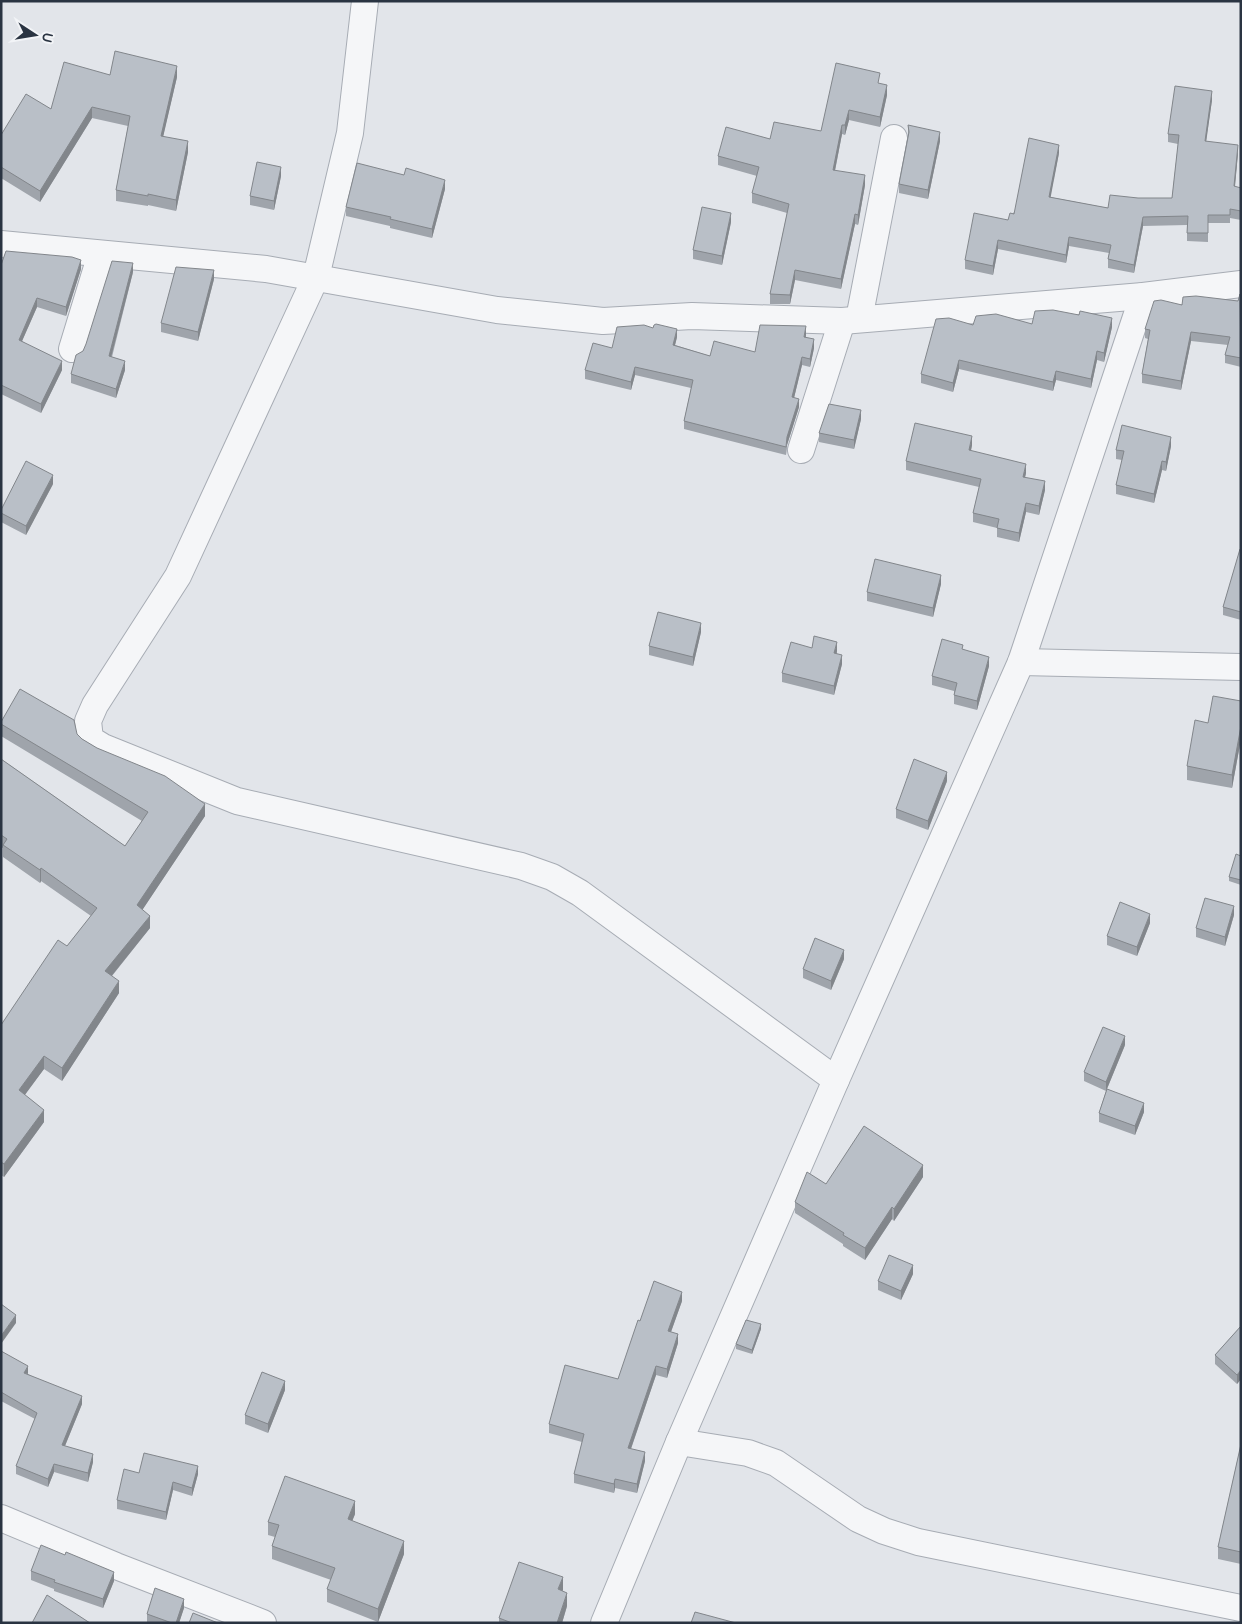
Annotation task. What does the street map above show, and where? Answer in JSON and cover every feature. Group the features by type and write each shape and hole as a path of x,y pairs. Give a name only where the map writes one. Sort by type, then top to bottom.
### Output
{"street":[{"path":"365,1 350,133 316,277 178,576 95,705 88,721 90,739 103,747 237,801 522,866 552,877 580,893 836,1080"},
{"path":"801,450 851,320 894,138"},
{"path":"1,244 266,269 497,310 602,321 692,316 851,320 1143,296 1241,284"},
{"path":"72,349 100,254"},
{"path":"604,1623 679,1442 836,1080 1021,662 1143,296"},
{"path":"1021,662 1241,667"},
{"path":"679,1442 748,1453 776,1463 858,1519 884,1531 918,1542 1241,1608"},
{"path":"1,1518 116,1566 263,1623"}],"building":[{"path":"115,51 177,66 161,136 188,141 176,200 116,190 130,116 92,107 40,191 1,167 1,135 26,94 51,109 64,62 110,75"},
{"path":"836,63 880,73 878,83 887,85 880,117 849,110 845,125 842,125 833,170 865,175 858,215 855,214 841,279 795,270 790,295 770,294 789,204 752,193 759,167 718,156 726,127 770,139 774,122 821,131"},
{"path":"1175,86 1212,91 1205,141 1238,145 1234,186 1241,188 1241,211 1230,209 1230,215 1208,215 1208,233 1187,233 1188,216 1143,217 1134,265 1108,259 1111,245 1069,237 1066,255 998,240 993,266 965,260 974,213 1008,220 1010,213 1014,214 1029,138 1059,145 1049,197 1108,208 1110,195 1138,198 1172,198 1179,135 1168,134"},
{"path":"908,125 940,132 928,190 899,184 909,132"},
{"path":"257,162 281,167 274,201 250,196"},
{"path":"357,163 404,175 406,168 445,180 432,229 346,207"},
{"path":"702,207 731,213 722,256 693,250"},
{"path":"6,251 72,257 81,260 66,307 37,298 19,340 62,361 41,404 1,385 1,265"},
{"path":"112,261 133,263 109,356 125,361 116,389 71,374 76,355 83,351 86,344"},
{"path":"176,267 214,270 198,332 161,323"},
{"path":"1240,294 1241,358 1225,355 1230,337 1191,332 1181,381 1142,374 1150,330 1145,329 1154,301 1161,300 1182,305 1183,297 1196,296 1238,301"},
{"path":"1053,310 1079,315 1080,311 1112,318 1104,353 1097,351 1091,379 1056,371 1053,382 959,360 953,383 921,374 936,319 949,318 973,325 976,316 996,314 1032,324 1035,311"},
{"path":"656,324 677,329 673,345 710,356 714,341 755,352 760,325 806,326 804,337 814,339 810,359 802,357 792,397 799,399 787,437 786,447 684,421 693,380 635,367 631,382 585,370 593,343 612,348 617,327 644,325 653,328"},
{"path":"829,404 861,410 854,440 819,433"},
{"path":"915,423 972,436 969,450 1026,464 1023,477 1045,481 1039,506 1026,503 1019,533 997,528 999,519 973,513 981,479 906,461"},
{"path":"1122,425 1171,437 1166,462 1162,461 1154,494 1116,485 1124,451 1116,450"},
{"path":"26,461 53,475 26,526 1,513 1,510"},
{"path":"1241,549 1241,612 1223,607"},
{"path":"875,559 941,575 933,608 867,592"},
{"path":"658,612 701,623 693,657 649,646"},
{"path":"814,636 837,642 834,653 842,655 834,686 782,673 791,642 812,648"},
{"path":"942,639 963,645 962,649 989,657 977,701 954,695 957,683 932,676"},
{"path":"20,689 74,720 77,734 82,739 97,748 165,776 205,804 137,905 150,916 105,971 119,981 62,1068 44,1056 19,1090 44,1110 4,1164 1,1162 1,1025 58,940 67,946 97,908 41,868 40,870 3,845 7,839 1,835 1,759 125,846 148,812 1,724"},
{"path":"1213,696 1241,701 1241,726 1232,775 1187,766 1195,720 1208,723"},
{"path":"914,759 947,772 928,821 896,809"},
{"path":"1236,854 1241,856 1241,880 1229,877"},
{"path":"1205,898 1234,906 1225,937 1196,928"},
{"path":"1120,902 1150,914 1137,947 1107,936"},
{"path":"815,938 844,950 831,981 803,969"},
{"path":"1103,1027 1125,1036 1106,1082 1084,1072"},
{"path":"1107,1089 1144,1103 1135,1126 1099,1113"},
{"path":"864,1126 923,1165 865,1248 795,1202 807,1172 826,1184"},
{"path":"889,1255 913,1265 901,1291 878,1281"},
{"path":"654,1281 682,1292 668,1331 678,1334 667,1369 656,1366 628,1448 645,1452 637,1484 615,1479 614,1484 574,1474 584,1434 549,1424 565,1365 618,1379 638,1320 640,1321"},
{"path":"1,1304 16,1315 1,1336"},
{"path":"746,1320 761,1324 752,1350 736,1344"},
{"path":"1241,1326 1241,1370 1237,1375 1215,1355"},
{"path":"1,1351 28,1366 24,1373 82,1396 62,1445 93,1454 88,1473 54,1464 48,1479 16,1466 37,1413 1,1392"},
{"path":"262,1372 285,1381 268,1424 245,1415"},
{"path":"1241,1444 1241,1552 1218,1547"},
{"path":"144,1453 198,1466 192,1488 173,1482 166,1512 117,1500 124,1469 139,1473"},
{"path":"285,1476 355,1501 348,1519 404,1541 378,1609 327,1589 335,1568 272,1546 279,1525 268,1522"},
{"path":"41,1545 65,1555 66,1552 114,1572 103,1599 54,1582 55,1580 31,1571"},
{"path":"519,1562 563,1577 558,1589 567,1593 557,1623 512,1623 499,1618"},
{"path":"155,1588 184,1599 176,1623 147,1614"},
{"path":"47,1595 90,1623 32,1623"},
{"path":"695,1612 736,1623 691,1623"},
{"path":"193,1613 218,1623 189,1623"}]}
